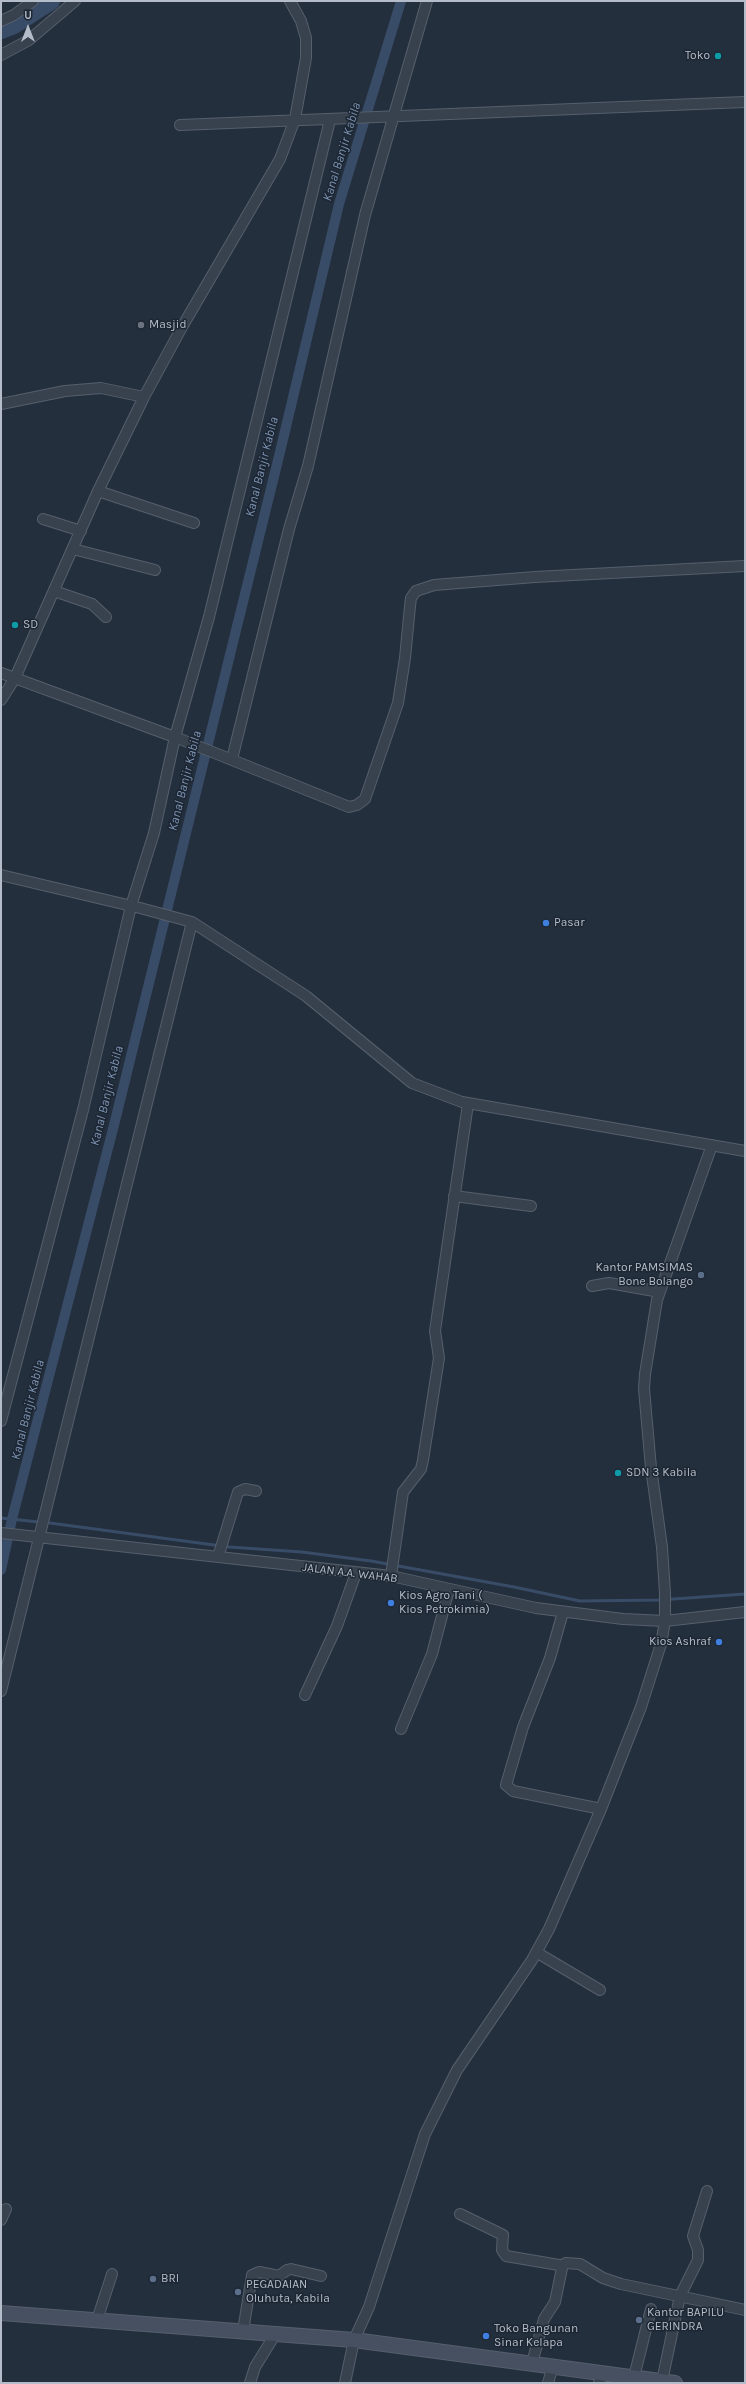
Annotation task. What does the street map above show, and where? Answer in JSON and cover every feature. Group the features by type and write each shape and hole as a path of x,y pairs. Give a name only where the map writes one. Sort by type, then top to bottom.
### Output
{"main road":[{"path":"1,2313 354,2340 553,2366 601,2378 634,2377 669,2382"}],"street":[{"path":"1,21 14,15 33,1"},
{"path":"1,55 29,40 75,1"},
{"path":"1,700 15,678 98,491 144,397 182,327 280,159 295,119 306,58 306,38 301,21 290,1"},
{"path":"232,759 287,536 308,466 365,215 427,1"},
{"path":"180,126 295,119 333,120 392,118 745,102"},
{"path":"1,1421 154,833 333,120"},
{"path":"1,404 65,391 101,388 144,397"},
{"path":"98,491 194,522"},
{"path":"42,519 80,531"},
{"path":"73,549 155,570"},
{"path":"1,673 232,759 349,806 357,805 365,799 398,703 411,598 416,591 424,588 535,577 745,566"},
{"path":"54,591 92,604 106,617"},
{"path":"1,875 188,921 306,996 412,1083 468,1104 745,1151"},
{"path":"1,1691 188,921"},
{"path":"392,1570 403,1492 418,1475 423,1460 439,1358 435,1331 468,1104"},
{"path":"344,2383 354,2340 369,2307 425,2134 457,2070 536,1952 549,1929 601,1809 641,1707 661,1644 665,1621 665,1593 644,1389 650,1340 660,1292 712,1145"},
{"path":"454,1196 531,1206"},
{"path":"592,1286 610,1282 660,1292"},
{"path":"220,1554 238,1492 248,1489 256,1491"},
{"name":"JALAN A.A. WAHAB","path":"1,1533 38,1538 220,1554 356,1573 392,1570 448,1589 521,1605 563,1612 623,1619 665,1621 745,1612"},
{"path":"305,1695 338,1626 356,1573"},
{"path":"401,1729 432,1654 448,1589"},
{"path":"563,1612 550,1658 523,1727 506,1785 513,1791 601,1809"},
{"path":"536,1952 600,1990"},
{"path":"669,2382 680,2296 698,2260 698,2250 693,2239 708,2191"},
{"path":"1,2220 6,2209"},
{"path":"460,2214 503,2235 502,2250 506,2256 561,2266 566,2263 580,2264 603,2278 745,2310"},
{"path":"532,2363 544,2319 555,2302 562,2271 561,2266"},
{"path":"243,2331 252,2275 259,2272 279,2276 291,2269 321,2276"},
{"path":"97,2320 112,2274"},
{"path":"634,2377 651,2309"},
{"path":"250,2383 255,2367 276,2333"},
{"path":"548,2383 553,2366"}],"waterway":[{"path":"1,30 14,25 51,1"},
{"name":"Kanal Banjir Kabila","path":"1,1570 12,1519 114,1125 280,452 339,204 401,1"},
{"path":"1,1518 39,1522"},
{"path":"50,1523 229,1547 302,1552 371,1561 514,1587 580,1601 659,1600 745,1594"}],"place":[{"name":"Toko","path":"718,56"},
{"name":"Masjid","path":"141,325"},
{"name":"SD","path":"15,625"},
{"name":"Pasar","path":"546,923"},
{"name":"Kantor PAMSIMAS Bone Bolango","path":"701,1275"},
{"name":"SDN 3 Kabila","path":"618,1473"},
{"name":"Kios Agro Tani ( Kios Petrokimia)","path":"391,1603"},
{"name":"Kios Ashraf","path":"719,1642"},
{"name":"BRI","path":"153,2279"},
{"name":"PEGADAIAN Oluhuta, Kabila","path":"238,2292"},
{"name":"Kantor BAPILU GERINDRA","path":"639,2320"},
{"name":"Toko Bangunan Sinar Kelapa","path":"486,2336"}]}
